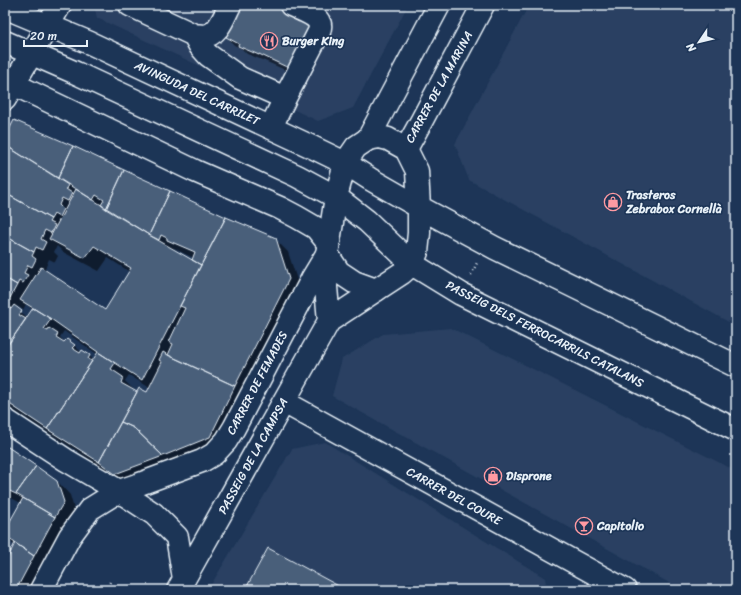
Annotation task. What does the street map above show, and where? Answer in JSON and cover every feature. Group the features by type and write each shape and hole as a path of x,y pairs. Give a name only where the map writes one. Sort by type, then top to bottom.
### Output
{"street":[{"path":"60,5 32,54 8,88 298,216 316,228 339,272 354,282 376,290"},
{"path":"130,5 194,35 205,36 213,32 219,26 230,5"},
{"path":"271,127 321,27 320,22 312,15 291,5"},
{"path":"368,139 439,5"},
{"name":"CARRER DE LA MARINA","path":"406,149 483,5"},
{"name":"AVINGUDA DEL CARRILET","path":"5,8 90,43 271,127 345,163 419,208"},
{"path":"194,35 200,46 208,55 240,78 285,98"},
{"path":"5,42 83,76 297,176 336,197"},
{"path":"380,137 388,139 406,149 417,171 419,208 417,252 412,264 402,273 329,321 326,287 327,248 336,197 345,163 356,147 368,139 380,137"},
{"name":"PASSEIG DELS FERROCARRILS CATALANS","path":"336,197 367,221 412,264 461,294 736,430"},
{"path":"419,208 736,366"},
{"name":"CARRER DE FEMADES","path":"41,590 70,536 90,509 119,491 137,486 202,461 214,454 226,441 327,248"},
{"name":"PASSEIG DE LA CAMPSA","path":"181,584 329,321"},
{"name":"CARRER DEL COURE","path":"284,402 588,581 625,590"},
{"path":"5,420 66,460 119,491 154,514 177,538 181,584"}],"path":[{"name":"PASSEIG DELS FERROCARRILS CATALANS","path":"470,276 477,262"},
{"path":"106,590 110,582"}],"shaded area":[{"path":"94,5 408,5 353,108 318,121 97,18"},
{"path":"529,5 736,5 736,326 469,180 455,144"},
{"path":"451,328 736,471 736,590 682,590 332,396 342,359 383,334"},
{"path":"325,442 545,578 547,590 208,590 292,449"}],"building":[{"name":"Burger King","path":"237,5 273,5 287,12 286,15 299,22 301,18 309,21 307,25 313,28 293,70 238,46 239,44 226,37"},
{"path":"14,120 73,146 58,178 5,145 5,138"},
{"path":"5,145 68,185 66,189 72,193 68,201 62,198 59,205 63,209 59,217 54,214 51,219 5,193"},
{"path":"73,146 124,170 106,209 101,205 104,200 96,195 93,200 58,178"},
{"path":"124,170 170,191 149,235 106,209"},
{"path":"76,189 149,235 201,265 142,380 20,300 41,267 105,310 131,268 94,246 85,258 49,239"},
{"path":"170,191 226,217 201,265 192,260 195,252 167,240 167,238 161,235 159,240 149,235"},
{"path":"5,193 51,219 49,222 55,225 51,233 45,230 41,239 46,242 42,250 36,247 34,252 5,236"},
{"path":"226,217 276,238 289,279 235,386 168,355 173,344 169,342 185,308 180,306"},
{"path":"5,236 34,252 32,256 36,259 32,267 28,265 24,273 28,275 23,283 19,281 17,285 5,278"},
{"path":"5,278 17,285 10,298 5,295"},
{"path":"5,305 11,309 14,305 22,311 19,315 26,319 5,349"},
{"path":"33,308 51,319 44,329 48,331 49,328 58,334 56,337 64,342 67,339 75,345 72,348 80,353 82,350 90,355 88,359 92,361 47,429 5,401 5,349"},
{"path":"98,352 115,363 111,369 123,377 121,383 137,392 99,462 47,429"},
{"path":"163,352 235,386 210,437 163,456 134,428 121,422 139,388 147,392 162,362 159,360"},
{"path":"121,422 134,428 163,456 115,474 99,462"},
{"path":"5,445 36,466 16,494 5,489"},
{"path":"36,466 57,481 64,502 55,517 16,494"},
{"path":"23,498 55,517 34,556 5,536 5,530"},
{"path":"15,543 34,556 16,590 5,590 5,563"},
{"path":"5,547 11,551 5,563"},
{"path":"268,548 346,590 245,590"}],"place":[{"name":"Burger King","path":"269,41"},
{"name":"Trasteros Zebrabox Cornellà","path":"613,202"},
{"name":"Disprone","path":"493,476"},
{"name":"Capitolio","path":"584,526"}]}
